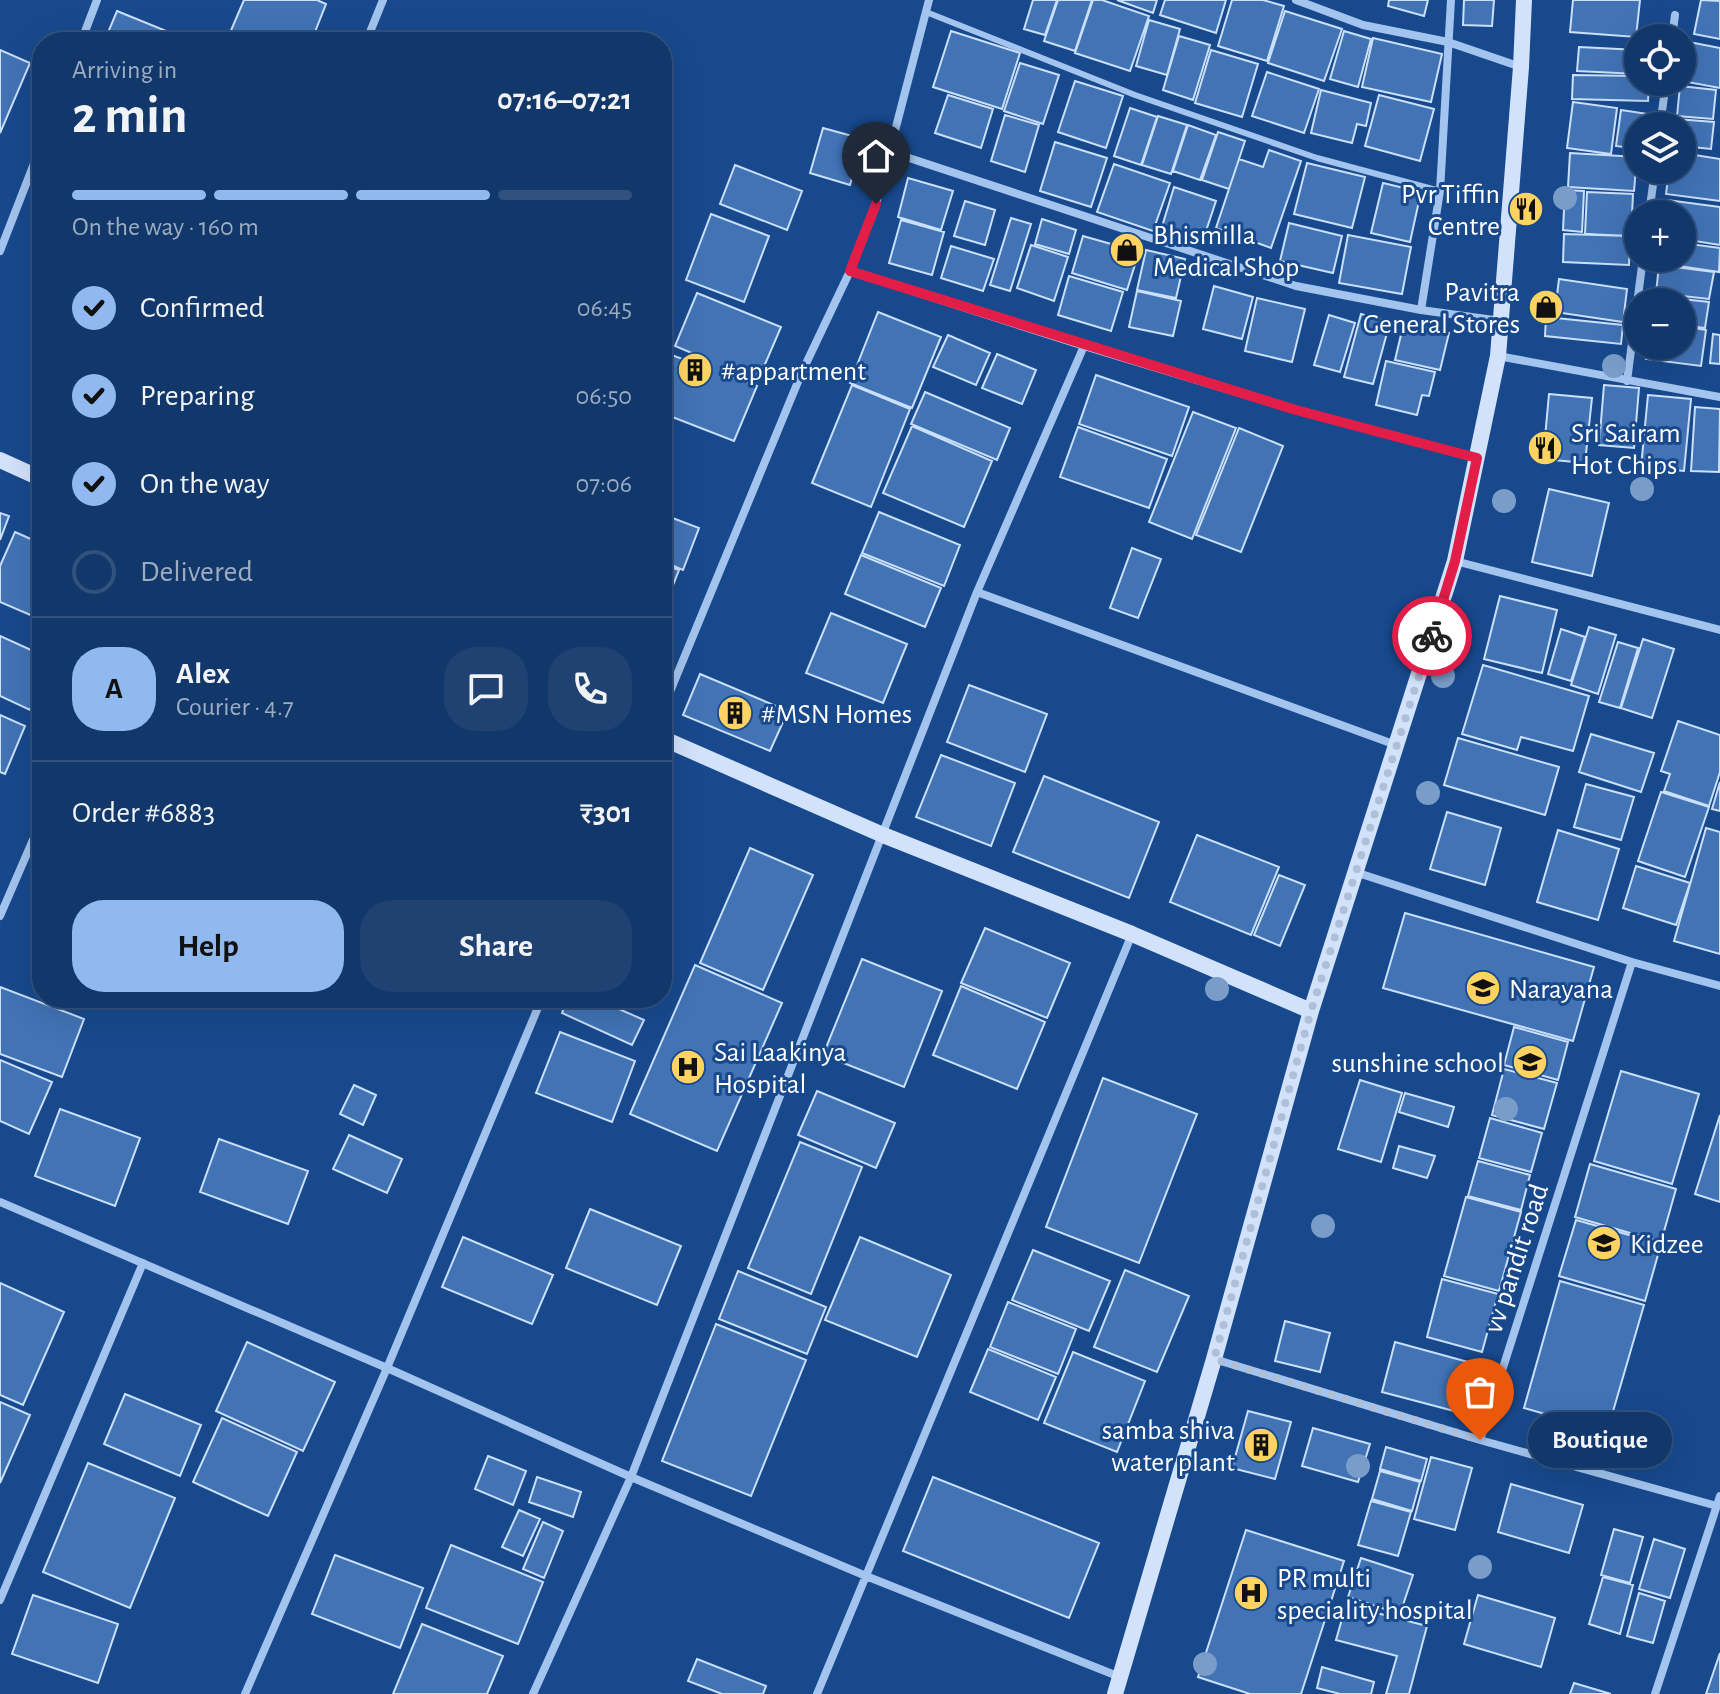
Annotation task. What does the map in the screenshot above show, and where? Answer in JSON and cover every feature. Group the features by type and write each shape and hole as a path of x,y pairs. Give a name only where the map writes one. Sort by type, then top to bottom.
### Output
{"main road":[{"path":"1115,1694 1214,1359 1311,1011 1455,561 1498,356 1524,0"},
{"path":"0,460 32,474"},
{"path":"672,742 883,835 1132,934 1311,1011"}],"street":[{"path":"85,32 97,0"},
{"path":"370,32 383,0"},
{"path":"672,687 802,372 850,271 876,204 929,0"},
{"path":"1296,0 1363,25 1448,42 1521,67"},
{"path":"1421,310 1440,191 1451,0"},
{"path":"1674,24 1675,15"},
{"path":"888,151 1296,286 1421,310 1501,321"},
{"path":"0,251 32,169"},
{"path":"850,271 1296,410 1477,458"},
{"path":"1627,381 1641,272"},
{"path":"533,1694 631,1477 977,592 1084,346"},
{"path":"1498,356 1720,397"},
{"path":"1455,561 1720,630"},
{"path":"977,592 1397,745"},
{"path":"0,916 32,842"},
{"path":"1355,872 1632,962 1720,986"},
{"path":"817,1694 1132,934"},
{"name":"vv pandit road","path":"1480,1440 1632,962"},
{"path":"245,1694 387,1368 538,1008"},
{"path":"0,1202 387,1368 631,1477 866,1576 1120,1677"},
{"path":"0,1600 143,1263"},
{"path":"1214,1359 1480,1440 1717,1506"},
{"path":"1655,1694 1720,1496"}],"lane":[{"path":"926,12 1135,95 1317,158 1440,191"}],"building":[{"path":"244,0 317,0 326,4 315,32 230,32"},
{"path":"1033,0 1057,0 1045,35 1024,29"},
{"path":"1058,0 1092,0 1075,51 1044,41"},
{"path":"1093,0 1102,0 1149,16 1130,71 1075,53"},
{"path":"1117,0 1157,0 1153,13"},
{"path":"1165,0 1226,0 1216,33 1160,15"},
{"path":"1232,0 1263,0 1284,6 1267,61 1218,46"},
{"path":"1389,0 1428,0 1424,16 1388,6"},
{"path":"1464,0 1494,0 1492,26 1463,25"},
{"path":"1573,0 1640,0 1637,24 1624,24 1624,36 1570,32"},
{"path":"1701,0 1720,1 1720,39 1696,34"},
{"path":"117,11 168,32 108,32"},
{"path":"1285,11 1342,29 1324,81 1268,63"},
{"path":"1149,20 1180,29 1167,75 1136,66"},
{"path":"951,31 1020,53 1002,109 933,87"},
{"path":"1344,31 1371,39 1358,87 1330,79"},
{"path":"1179,36 1210,45 1193,100 1163,90"},
{"path":"1373,38 1442,54 1431,102 1362,87"},
{"path":"1696,43 1720,48 1720,88 1696,84"},
{"path":"1579,47 1624,49 1624,73 1577,71"},
{"path":"0,50 30,63 0,133"},
{"path":"1211,50 1258,64 1242,117 1195,103"},
{"path":"1020,63 1059,75 1043,124 1004,111"},
{"path":"1267,72 1319,89 1304,133 1252,116"},
{"path":"1573,75 1624,76 1624,96 1648,96 1648,101 1572,99"},
{"path":"1075,81 1123,96 1106,148 1058,132"},
{"path":"1696,88 1716,90 1713,119 1696,118 1696,112 1677,112 1679,96 1696,96"},
{"path":"1321,90 1371,103 1366,126 1357,124 1352,143 1311,133"},
{"path":"948,95 993,109 981,148 935,133"},
{"path":"1379,95 1434,109 1420,161 1365,146"},
{"path":"1573,102 1617,108 1611,154 1567,148"},
{"path":"1130,108 1157,117 1141,165 1114,156"},
{"path":"1621,110 1635,112 1624,112 1624,147 1616,146"},
{"path":"1005,115 1039,125 1025,172 991,161"},
{"path":"1158,116 1187,125 1171,174 1142,165"},
{"path":"1696,121 1714,122 1711,149 1696,147"},
{"path":"1188,125 1216,135 1200,180 1173,171"},
{"path":"823,128 863,139 850,185 810,173"},
{"path":"1218,132 1245,141 1229,189 1202,180"},
{"path":"1055,142 1107,158 1091,207 1040,191"},
{"path":"1269,150 1301,161 1271,248 1216,228 1239,159 1263,167"},
{"path":"1570,153 1624,156 1624,184 1635,184 1634,191 1568,187"},
{"path":"1696,155 1720,159 1720,201 1666,194 1667,184 1696,184"},
{"path":"1307,163 1365,177 1352,228 1294,214"},
{"path":"1114,164 1170,183 1153,231 1097,212"},
{"path":"735,165 802,191 787,230 720,204"},
{"path":"908,178 953,191 941,230 898,217"},
{"path":"1383,183 1421,192 1410,242 1371,233"},
{"path":"1174,187 1216,201 1202,243 1161,230"},
{"path":"1565,190 1584,191 1582,232 1563,230"},
{"path":"1587,192 1633,194 1633,200 1624,200 1624,236 1585,234"},
{"path":"965,201 995,210 985,245 954,236"},
{"path":"1696,204 1720,207 1720,245 1696,241"},
{"path":"711,214 769,236 744,302 686,280"},
{"path":"1011,218 1031,224 1010,291 990,285"},
{"path":"1042,219 1076,230 1069,254 1035,244"},
{"path":"901,220 944,232 932,275 889,263"},
{"path":"1289,223 1342,236 1333,273 1280,261"},
{"path":"1564,234 1624,236 1624,265 1563,262"},
{"path":"1348,235 1411,247 1402,294 1339,283"},
{"path":"1083,236 1139,252 1127,290 1072,273"},
{"path":"1031,245 1068,257 1054,301 1017,288"},
{"path":"1696,245 1720,248 1719,272 1696,269"},
{"path":"951,246 994,259 983,291 941,278"},
{"path":"1146,250 1185,259 1176,298 1137,290"},
{"path":"1658,272 1714,272 1709,299 1696,298 1696,288 1657,288"},
{"path":"1069,276 1123,292 1111,331 1058,315"},
{"path":"1559,279 1624,289 1623,322 1555,312"},
{"path":"1214,286 1253,297 1242,339 1203,329"},
{"path":"1137,291 1181,301 1173,336 1129,327"},
{"name":"#appartment","path":"697,293 781,327 760,376 727,364 723,372 757,386 734,441 672,417 672,355 703,367 706,359 675,346"},
{"path":"1257,298 1305,309 1292,362 1245,351"},
{"path":"1696,301 1709,302 1705,328 1696,327"},
{"path":"878,312 941,337 912,408 850,383"},
{"path":"1361,314 1390,322 1373,384 1344,377"},
{"path":"1329,315 1355,323 1340,372 1314,365"},
{"path":"1546,317 1623,325 1621,344 1545,336"},
{"path":"1404,322 1449,333 1440,370 1395,360"},
{"path":"1696,328 1706,330 1701,366 1654,360 1696,360"},
{"path":"1713,334 1720,335 1720,364 1710,363"},
{"path":"948,335 990,353 976,385 933,367"},
{"path":"997,354 1036,370 1022,404 982,388"},
{"path":"1386,361 1435,372 1429,396 1422,395 1417,415 1376,405"},
{"path":"1096,375 1189,407 1172,456 1079,424"},
{"path":"852,385 910,409 871,507 812,483"},
{"path":"1604,385 1639,388 1634,448 1599,445"},
{"path":"925,392 1010,428 997,460 911,424"},
{"path":"1549,394 1592,398 1585,463 1543,459"},
{"path":"1648,395 1691,399 1684,471 1641,467"},
{"path":"1695,407 1720,409 1719,472 1691,471"},
{"path":"1193,412 1236,428 1192,539 1149,522"},
{"path":"912,426 992,461 964,527 883,493"},
{"path":"1078,427 1167,459 1149,508 1060,477"},
{"path":"1239,428 1283,446 1241,552 1196,535"},
{"path":"1549,489 1609,503 1592,576 1532,562"},
{"path":"879,512 960,545 944,586 862,553"},
{"path":"0,513 9,516 0,540"},
{"path":"672,518 699,528 683,570 672,565"},
{"path":"15,532 32,540 32,616 0,602 0,566"},
{"path":"1132,548 1161,559 1138,618 1110,608"},
{"path":"861,555 941,588 925,627 845,594"},
{"path":"672,568 679,570 672,588"},
{"path":"1500,596 1557,610 1542,673 1484,659"},
{"path":"831,613 907,644 883,703 806,673"},
{"path":"1589,627 1616,635 1598,694 1571,685"},
{"path":"1561,629 1585,637 1571,681 1548,674"},
{"path":"0,636 32,650 32,705 30,710 0,696"},
{"path":"1643,639 1674,649 1652,718 1621,708"},
{"path":"1618,642 1638,648 1620,708 1599,702"},
{"path":"1483,665 1589,696 1573,751 1521,737 1517,750 1462,734"},
{"name":"#MSN Homes","path":"700,674 788,711 770,751 683,715"},
{"path":"969,685 1047,714 1025,772 947,742"},
{"path":"0,715 25,726 5,774 0,772"},
{"path":"1678,721 1720,735 1720,772 1709,806 1664,791 1670,774 1661,771"},
{"path":"1591,734 1654,753 1641,792 1579,772"},
{"path":"1458,738 1559,767 1545,815 1444,785"},
{"path":"941,755 1015,783 991,846 916,817"},
{"path":"1044,776 1159,822 1129,898 1013,852"},
{"path":"1720,782 1720,811 1712,809"},
{"path":"1586,784 1634,797 1621,840 1574,827"},
{"path":"1661,792 1709,807 1685,877 1638,861"},
{"path":"1447,812 1501,828 1485,885 1430,869"},
{"path":"1706,828 1720,832 1720,954 1674,941"},
{"path":"1558,830 1619,849 1598,920 1537,902"},
{"path":"1197,835 1279,867 1251,935 1170,902"},
{"path":"750,848 813,875 763,990 700,963"},
{"path":"1636,866 1690,883 1676,925 1623,908"},
{"path":"1279,875 1305,885 1280,946 1254,935"},
{"path":"1405,913 1594,967 1573,1041 1383,988"},
{"path":"985,928 1070,963 1047,1018 961,983"},
{"path":"862,959 942,991 904,1087 823,1055"},
{"path":"695,965 782,1003 717,1151 630,1114"},
{"path":"961,986 1045,1022 1017,1089 933,1055"},
{"path":"0,987 32,999 32,1008 55,1008 84,1019 62,1077 0,1054"},
{"path":"564,1008 617,1008 644,1020 632,1045 562,1013"},
{"path":"1514,1027 1568,1042 1558,1080 1504,1065"},
{"path":"560,1032 635,1061 612,1122 536,1093"},
{"path":"0,1060 52,1082 29,1134 0,1121"},
{"path":"1504,1069 1557,1083 1544,1129 1492,1115"},
{"path":"1621,1071 1699,1094 1672,1184 1594,1161"},
{"path":"1103,1078 1197,1114 1139,1263 1046,1227"},
{"path":"1360,1080 1402,1093 1381,1162 1338,1149"},
{"path":"354,1085 376,1095 363,1125 340,1114"},
{"path":"817,1091 895,1123 876,1168 798,1135"},
{"path":"1405,1093 1454,1107 1448,1127 1399,1112"},
{"path":"60,1109 140,1138 115,1206 35,1176"},
{"path":"1720,1115 1720,1202 1695,1194"},
{"path":"1490,1118 1542,1133 1531,1172 1479,1158"},
{"path":"349,1135 402,1159 387,1193 333,1169"},
{"path":"219,1139 308,1171 288,1224 200,1192"},
{"path":"800,1142 862,1167 811,1294 748,1268"},
{"path":"1399,1146 1435,1156 1427,1178 1393,1168"},
{"path":"1478,1161 1530,1175 1521,1210 1468,1196"},
{"path":"1590,1164 1676,1189 1661,1242 1575,1217"},
{"path":"1466,1197 1521,1212 1499,1291 1444,1276"},
{"path":"590,1209 681,1246 657,1305 566,1268"},
{"path":"1576,1220 1661,1244 1645,1301 1559,1276"},
{"path":"463,1237 553,1275 532,1324 442,1287"},
{"path":"860,1237 951,1275 917,1357 825,1320"},
{"path":"1033,1250 1110,1281 1089,1331 1012,1300"},
{"path":"1125,1270 1189,1296 1157,1372 1094,1347"},
{"path":"738,1271 826,1307 807,1354 719,1319"},
{"path":"1442,1279 1498,1294 1482,1352 1427,1337"},
{"path":"1560,1281 1644,1305 1607,1432 1524,1408"},
{"path":"0,1283 64,1312 23,1405 0,1395"},
{"path":"1008,1302 1076,1329 1058,1374 990,1347"},
{"path":"1285,1321 1330,1333 1320,1372 1275,1361"},
{"path":"716,1324 806,1360 751,1496 662,1461"},
{"path":"247,1342 335,1382 303,1451 216,1411"},
{"path":"1395,1342 1468,1362 1454,1411 1382,1392"},
{"path":"988,1349 1056,1377 1038,1420 970,1392"},
{"path":"1073,1352 1145,1381 1117,1452 1044,1423"},
{"path":"125,1394 201,1425 180,1476 104,1444"},
{"path":"0,1402 30,1415 0,1483"},
{"name":"samba shiva water plant","path":"1248,1411 1291,1422 1275,1479 1232,1468"},
{"path":"222,1418 297,1452 268,1516 193,1482"},
{"path":"1313,1428 1370,1444 1358,1482 1302,1466"},
{"path":"1386,1447 1427,1459 1421,1481 1380,1469"},
{"path":"488,1456 526,1471 513,1505 475,1489"},
{"path":"1431,1457 1472,1468 1455,1530 1414,1519"},
{"path":"88,1463 175,1498 130,1608 43,1572"},
{"path":"1380,1471 1420,1482 1412,1511 1372,1499"},
{"path":"537,1477 581,1492 573,1517 529,1502"},
{"path":"933,1477 1099,1543 1069,1618 903,1551"},
{"path":"1511,1484 1583,1505 1569,1553 1498,1532"},
{"path":"1371,1501 1411,1512 1398,1556 1358,1545"},
{"path":"519,1510 540,1519 523,1556 502,1547"},
{"path":"543,1522 563,1531 544,1578 523,1569"},
{"path":"1614,1529 1643,1537 1630,1583 1601,1575"},
{"path":"1246,1530 1344,1561 1301,1694 1250,1694 1198,1677"},
{"path":"1654,1539 1685,1549 1670,1598 1639,1589"},
{"path":"451,1545 543,1582 518,1644 426,1608"},
{"path":"335,1555 423,1588 400,1648 312,1614"},
{"path":"1361,1558 1413,1575 1400,1614 1348,1597"},
{"path":"1603,1577 1633,1585 1620,1634 1589,1624"},
{"path":"1639,1593 1665,1601 1653,1643 1627,1636"},
{"path":"33,1595 118,1624 98,1683 12,1654"},
{"path":"1478,1595 1555,1618 1541,1667 1464,1644"},
{"path":"1346,1605 1427,1626 1409,1694 1386,1694 1397,1656 1336,1640"},
{"path":"422,1624 503,1656 487,1694 393,1694"},
{"path":"1720,1653 1720,1694 1706,1694"},
{"path":"697,1659 766,1686 763,1694 722,1694 688,1681"},
{"path":"1322,1667 1374,1682 1371,1694 1340,1694 1317,1688"},
{"path":"1574,1683 1611,1694 1570,1694"}],"way so far":[{"path":"1432,636 1311,1011 1214,1359 1480,1440"}],"place":[{"name":"Pvr Tiffin Centre","path":"1526,209"},
{"name":"Bhismilla Medical Shop","path":"1127,250"},
{"name":"Pavitra General Stores","path":"1546,307"},
{"name":"#appartment","path":"695,370"},
{"name":"Sri Sairam Hot Chips","path":"1545,448"},
{"name":"#MSN Homes","path":"735,713"},
{"name":"Narayana","path":"1483,988"},
{"name":"sunshine school","path":"1530,1062"},
{"name":"Sai Laakinya Hospital","path":"688,1067"},
{"name":"Kidzee","path":"1604,1243"},
{"name":"Boutique","path":"1480,1440"},
{"name":"samba shiva water plant","path":"1261,1445"},
{"name":"PR multi speciality hospital","path":"1251,1593"}],"route":[{"path":"876,204 850,271 1296,410 1477,458 1455,561 1432,636"}]}
